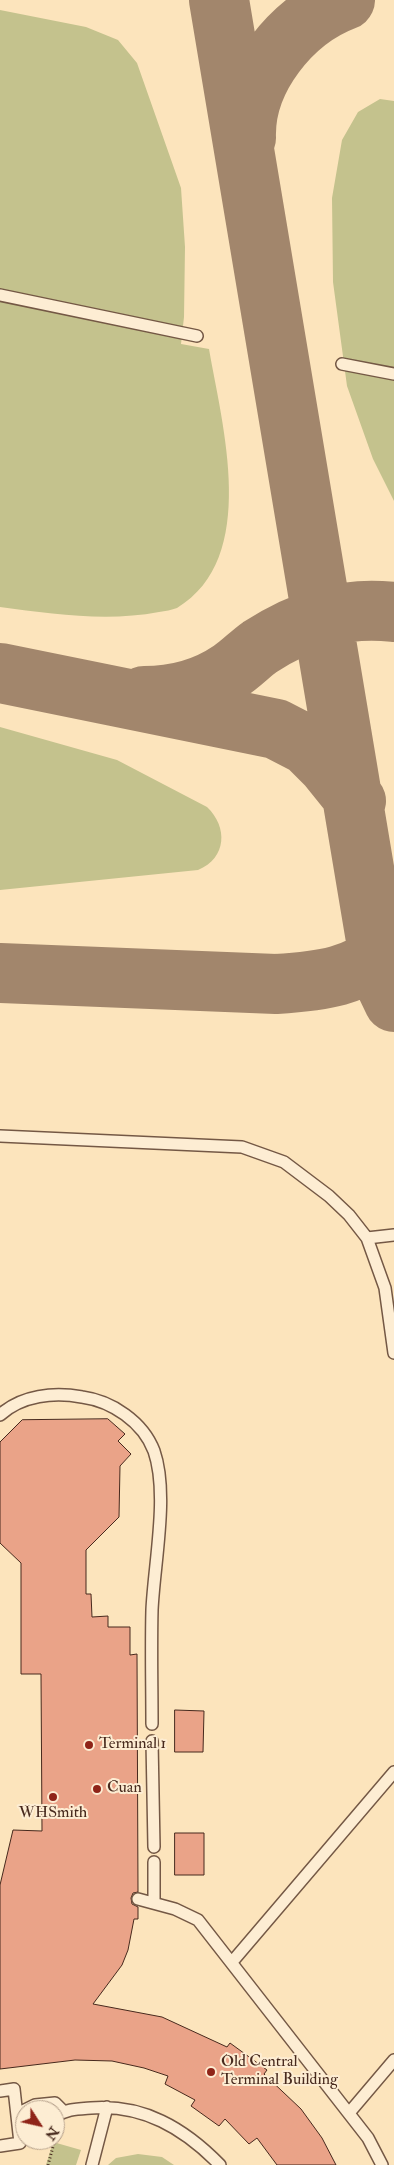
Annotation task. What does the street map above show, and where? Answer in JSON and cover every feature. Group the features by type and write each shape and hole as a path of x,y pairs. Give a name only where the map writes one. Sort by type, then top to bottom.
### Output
{"lane":[{"path":"0,295 197,336"},
{"path":"342,364 394,374"},
{"path":"0,1136 242,1147 284,1162 329,1196 349,1215 367,1238 385,1288 394,1353"},
{"path":"367,1238 394,1235"},
{"path":"0,1415 7,1409 46,1394 88,1398 120,1411 136,1423 150,1444 158,1470 159,1492 152,1610 152,1724"},
{"path":"152,1741 154,1847"},
{"path":"232,1962 392,1779"},
{"path":"154,1862 154,1902"},
{"path":"138,1899 154,1902 198,1920 232,1962 287,2037 368,2138 382,2165"},
{"path":"349,2113 394,2060"},
{"path":"0,2091 14,2089 17,2100"},
{"path":"65,2113 107,2107 157,2117 180,2130 203,2147 220,2165"},
{"path":"92,2165 107,2107"},
{"path":"0,2146 15,2144"}],"path":[{"path":"48,2165 51,2150"}],"shaded area":[{"path":"0,10 86,27 118,40 137,63 181,188 185,247 184,317 181,344 209,349 221,414 229,488 227,524 219,557 203,586 177,608 139,615 100,617 0,607"},
{"path":"380,99 394,101 394,501 373,459 347,386 333,282 332,198 342,140 358,112"},
{"path":"0,727 117,760 207,807 219,824 221,833 221,842 215,858 208,865 198,870 0,890"},
{"path":"65,2145 81,2150 76,2165 46,2165 51,2150 65,2150"},
{"path":"138,2154 162,2157 174,2165 108,2165 116,2158"}],"building":[{"name":"Terminal 1","path":"108,1419 125,1434 118,1441 131,1454 120,1466 119,1517 86,1550 86,1594 91,1594 92,1617 108,1616 108,1627 130,1627 130,1655 137,1654 138,1892 133,1893 131,1898 132,1904 138,1907 138,1919 134,1919 128,1950 122,1965 93,2004 162,2017 227,2047 230,2043 267,2070 264,2074 301,2109 322,2138 336,2165 277,2165 257,2138 249,2144 225,2119 219,2126 191,2106 195,2100 165,2084 168,2076 144,2068 112,2061 75,2060 0,2069 0,1885 13,1830 42,1831 41,1674 21,1674 21,1563 0,1543 0,1442 22,1420"},
{"path":"175,1710 204,1711 203,1752 175,1752"},
{"path":"175,1833 204,1833 204,1875 175,1875"}],"taxiway":[{"path":"219,0 379,958 383,979 394,1002"},
{"path":"246,138 253,94 262,74 275,54 307,22 325,9 345,0"},
{"path":"144,696 178,693 210,682 234,668 276,637 308,622 341,613 358,611 394,612"},
{"path":"0,673 276,729 307,745 327,765 356,801"},
{"path":"0,973 276,984 338,976 365,965 394,947"}],"place":[{"name":"Terminal 1","path":"89,1745"},
{"name":"Cuan","path":"97,1789"},
{"name":"WHSmith","path":"53,1797"},
{"name":"Old Central Terminal Building","path":"211,2072"}]}
